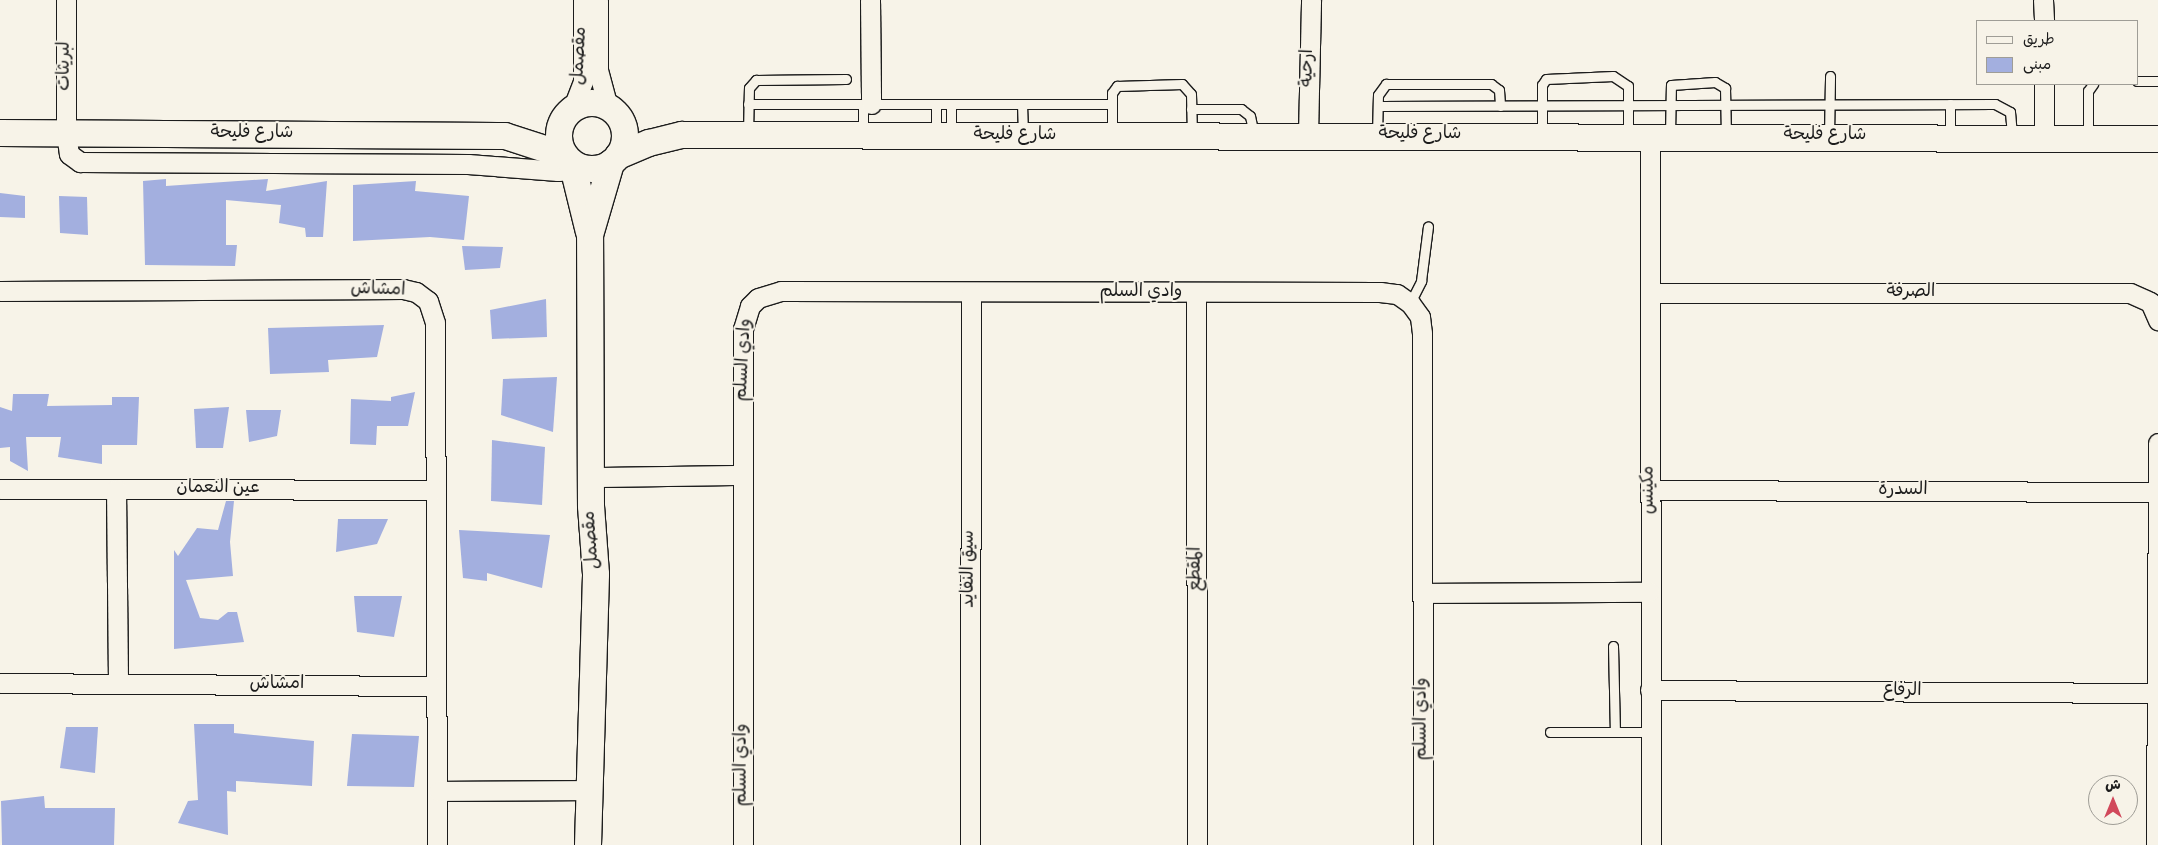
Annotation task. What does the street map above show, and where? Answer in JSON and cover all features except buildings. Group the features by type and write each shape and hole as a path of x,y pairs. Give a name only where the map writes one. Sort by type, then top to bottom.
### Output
{"street":[{"name":"لبريثات","path":"66,0 66,133 69,154 88,162 588,163"},
{"name":"مقصمل","path":"570,112 583,80 583,0"},
{"name":"مقصمل","path":"598,0 598,70 612,111"},
{"path":"867,104 870,0"},
{"name":"ارحية","path":"1308,135 1311,0"},
{"path":"2044,0 2044,20"},
{"path":"2044,85 2044,138"},
{"name":"شارع فليحة","path":"505,136 590,104 682,135"},
{"path":"570,112 559,130 588,163 624,130 612,111"},
{"name":"شارع فليحة","path":"0,133 505,136 588,163 649,143 682,135 1649,135 2158,139"},
{"name":"مكينس","path":"1649,135 1649,732 1651,845"},
{"name":"مقصمل","path":"588,163 590,235"},
{"name":"مقصمل","path":"588,163 592,478 596,574 588,790 588,845"},
{"name":"امشاش","path":"0,291 403,289 416,292 432,308 435,323 436,686 439,791 437,845"},
{"name":"وادي السلم","path":"744,845 742,475 744,329 750,306 758,298 781,291 971,293 1380,292 1397,294 1410,303 1420,317 1422,333 1424,593 1422,845"},
{"name":"سيق النفايد","path":"970,845 971,293"},
{"name":"المقطع","path":"1196,293 1197,845"},
{"name":"الصرفة","path":"1650,293 2130,293 2150,302 2158,320"},
{"path":"2156,845 2155,693 2158,443"},
{"path":"592,478 742,475"},
{"name":"عين النعمان","path":"0,489 436,490"},
{"path":"116,489 118,683"},
{"name":"السدرة","path":"1650,490 2157,492"},
{"path":"1424,593 1649,592"},
{"name":"امشاش","path":"0,683 436,686"},
{"name":"الرفاع","path":"1650,690 2155,693"},
{"path":"439,791 588,790"}],"lane":[{"path":"1542,135 1542,85 1554,76 1619,77 1628,86 1628,106 1649,135 1669,106 1669,87 1674,83 1715,82 1725,88 1726,136"},
{"path":"1829,136 1830,76"},
{"path":"748,136 750,85 759,79 846,79"},
{"path":"2138,80 2158,80"},
{"path":"1112,136 1112,104 1117,86 1182,84 1190,90 1192,136"},
{"path":"1377,135 1379,90 1386,84 1494,85 1499,90 1500,106"},
{"path":"2088,138 2088,91 2092,85"},
{"path":"748,104 1112,104"},
{"path":"864,136 867,104"},
{"path":"936,104 944,136"},
{"path":"944,136 951,104"},
{"path":"1022,104 1023,136"},
{"path":"1950,104 1950,137"},
{"path":"1378,106 2002,104 2010,112 2012,138"},
{"path":"1191,109 1241,109 1250,116 1254,136"},
{"path":"1410,303 1422,281 1428,226"},
{"path":"1613,646 1615,732"},
{"path":"1550,732 1649,732"}]}
